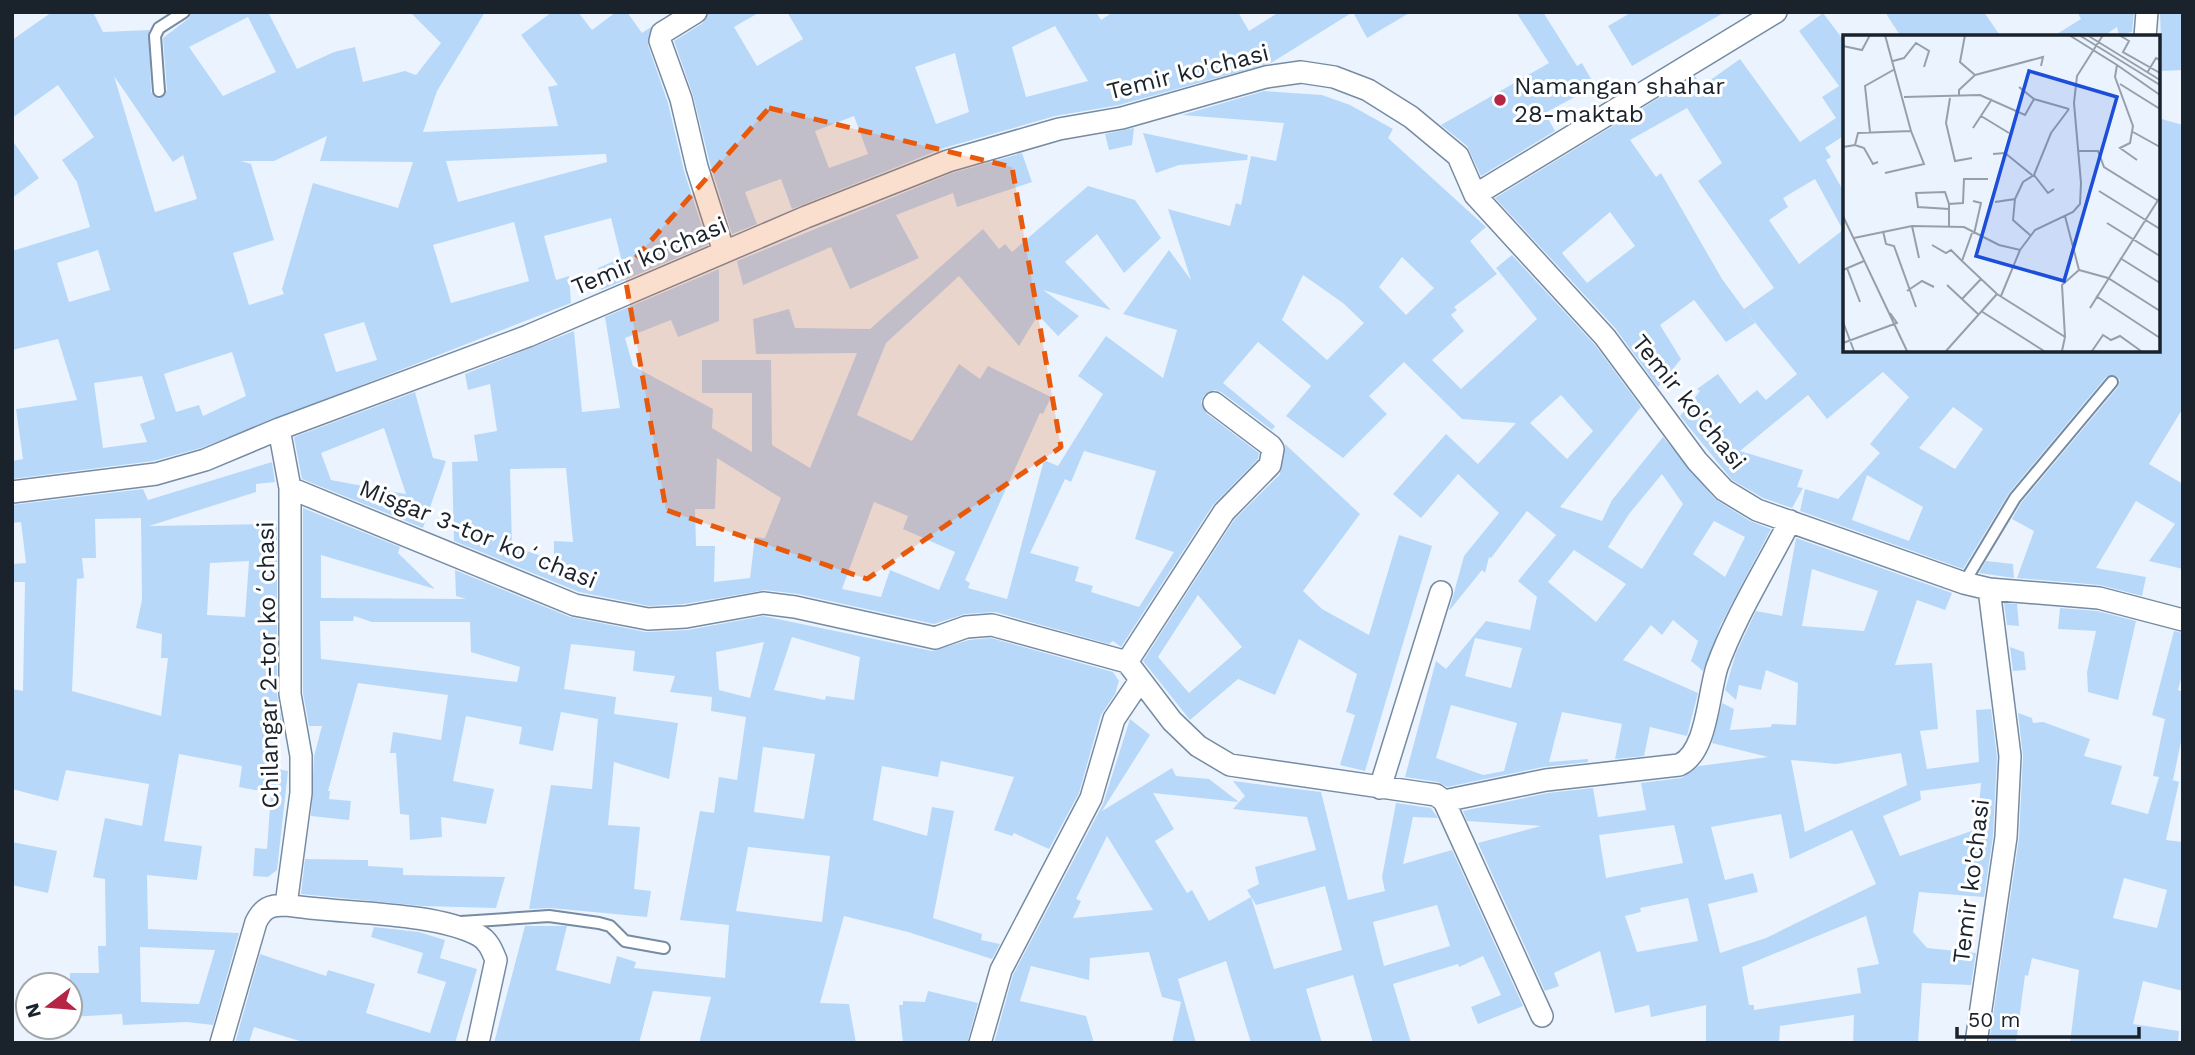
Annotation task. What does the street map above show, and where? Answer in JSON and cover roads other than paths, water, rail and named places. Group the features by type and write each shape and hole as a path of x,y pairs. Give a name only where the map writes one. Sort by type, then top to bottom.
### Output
{"street":[{"path":"696,12 662,33 660,41 681,99 697,167 724,252"},
{"path":"1475,195 1776,12"},
{"path":"2145,35 2147,12"},
{"name":"Temir ko'chasi","path":"12,492 156,474 205,460 279,429 528,335 948,161 1059,129 1122,118 1266,77 1301,72 1334,77 1368,90 1411,117 1458,156 1475,195 1605,337 1697,461 1724,490 1757,510 1964,583 1989,589 2010,756 2006,837 1976,1043"},
{"path":"1214,403 1271,446 1273,457 1270,464 1224,512 1127,662 1139,682 1198,746 1230,765 1380,789 1436,795 1444,801 1542,1016"},
{"name":"Chilangar 2-tor koʻchasi","path":"279,429 290,488 290,694 301,755 301,793 286,905"},
{"name":"Misgar 3-tor koʻchasi","path":"290,488 575,605 607,614 648,619 686,617 762,603 796,607 935,638 966,627 992,625 1127,662"},
{"path":"1444,801 1546,780 1679,765 1690,760 1698,746 1718,667 1790,521"},
{"path":"1989,589 2099,598 2183,620"},
{"path":"1380,789 1441,592"},
{"path":"980,1043 1001,970 1091,798 1114,719 1139,682"},
{"path":"221,1043 256,922 261,913 271,905 446,923 480,936 492,947 496,960 478,1043"}],"lane":[{"path":"159,91 155,36 159,28 184,12"},
{"path":"1964,583 2015,498 2112,382"},
{"path":"446,923 549,916 610,926 625,941 664,948"}],"place":[{"name":"Namangan shahar 28-maktab","path":"1500,100"}]}
